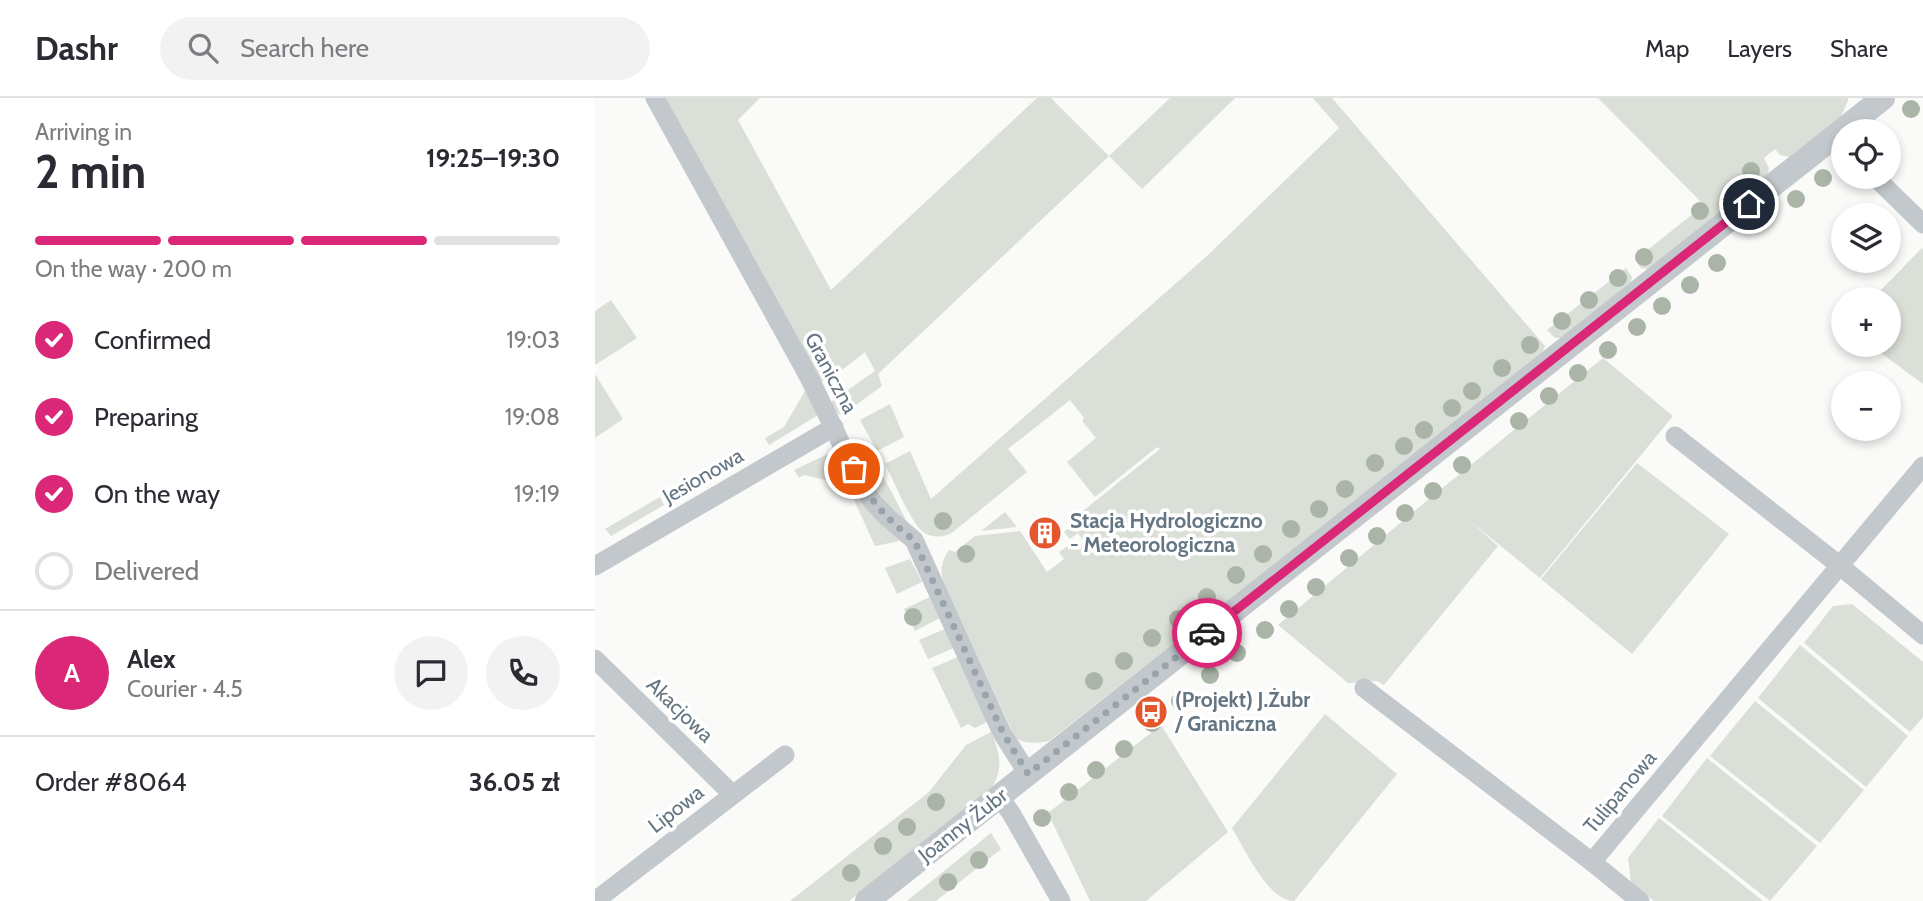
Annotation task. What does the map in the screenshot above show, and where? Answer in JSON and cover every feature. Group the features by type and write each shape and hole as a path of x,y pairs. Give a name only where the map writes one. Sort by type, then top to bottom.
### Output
{"street":[{"name":"Graniczna","path":"655,98 745,257 860,482 872,501 900,530 914,540 1003,733 1028,774"},
{"name":"Joanny Żubr","path":"1860,119 1883,98"},
{"name":"Joanny Żubr","path":"867,901 1831,145"},
{"path":"1887,189 1923,224"},
{"name":"Jesionowa","path":"595,566 834,427"},
{"path":"1675,436 1923,635"},
{"name":"Tulipanowa","path":"1364,688 1592,862 1923,466"},
{"name":"Akacjowa","path":"595,659 732,794"},
{"name":"Lipowa","path":"595,901 785,755"},
{"path":"999,797 1011,813 1061,901"},
{"path":"1592,862 1640,901"}],"shaded area":[{"path":"662,98 760,98 738,120 831,290 1037,98 1051,98 1109,156 878,374 882,386 845,413 838,414 831,404 832,401 875,371 865,352 828,381 818,381"},
{"path":"1170,98 1235,98 1142,189 1109,156"},
{"path":"1313,98 1332,98 1545,346 1541,355 1049,741 1031,743 1019,740 1015,737 943,581 942,568 945,558 949,550 955,552 975,536 1020,531 1047,572 1064,559 1059,552 1072,543 1076,548 1084,542 1078,533 1070,539 1064,532 1073,525 1073,519 1160,449 1157,447 1095,497 1067,462 1096,438 1070,400 1008,449 1027,472 953,532 940,536 931,536 919,528 885,464 910,451 931,499 1208,255 1339,128"},
{"path":"1598,98 1848,98 1841,116 1831,119 1831,124 1789,157 1780,155 1775,149 1764,158 1769,168 1768,174 1649,269 1641,268 1635,260 1704,205"},
{"path":"1923,249 1923,384 1886,357 1901,357 1901,287 1884,287 1897,273 1901,273 1901,269"},
{"path":"1626,268 1632,277 1631,282 1561,338 1555,338 1547,330"},
{"path":"611,300 637,338 595,365 595,311"},
{"path":"1603,358 1673,416 1540,578 1470,521 1498,546 1384,685 1377,681 1348,683 1278,625 1435,494"},
{"path":"798,369 818,415 769,445 765,438 784,427 805,391 795,371"},
{"path":"595,374 623,419 595,438"},
{"path":"890,404 904,437 877,451 860,420"},
{"path":"850,446 860,450 877,468 909,526 871,488"},
{"path":"830,453 841,473 848,472 900,541 875,546 847,485 804,475 799,478 794,470"},
{"path":"1637,463 1729,534 1632,654 1541,579"},
{"path":"698,476 702,483 669,502 664,495"},
{"path":"660,497 664,505 611,536 605,529"},
{"path":"1005,512 1017,527 981,531"},
{"path":"910,559 922,582 897,594 885,568"},
{"path":"930,597 940,618 915,631 904,609"},
{"path":"1852,604 1923,662 1923,717 1910,732 1804,643 1833,606"},
{"path":"945,629 954,648 928,659 919,640"},
{"path":"1800,645 1908,736 1866,787 1758,698"},
{"path":"958,657 987,722 975,728 968,724 961,728 932,668"},
{"path":"1755,701 1864,790 1820,843 1710,756"},
{"path":"1325,714 1397,774 1294,901 1284,899 1266,883 1232,828"},
{"path":"1161,725 1228,832 1146,901 1090,901 1048,813"},
{"path":"991,732 997,747 999,767 991,789 849,901 790,901 929,792 966,745"},
{"path":"1707,758 1817,846 1770,901 1662,816"},
{"path":"1659,818 1763,901 1654,901 1631,882 1628,858"},
{"path":"991,833 1001,849 936,901 907,901"}],"way so far":[{"path":"854,469 872,501 900,530 914,540 1003,733 1028,774 1207,633"}],"place":[{"name":"Stacja Hydrologiczno - Meteorologiczna","path":"1045,533"},
{"name":"(Projekt) J.Żubr / Graniczna","path":"1151,712"}],"route":[{"path":"1207,633 1749,204"}]}
